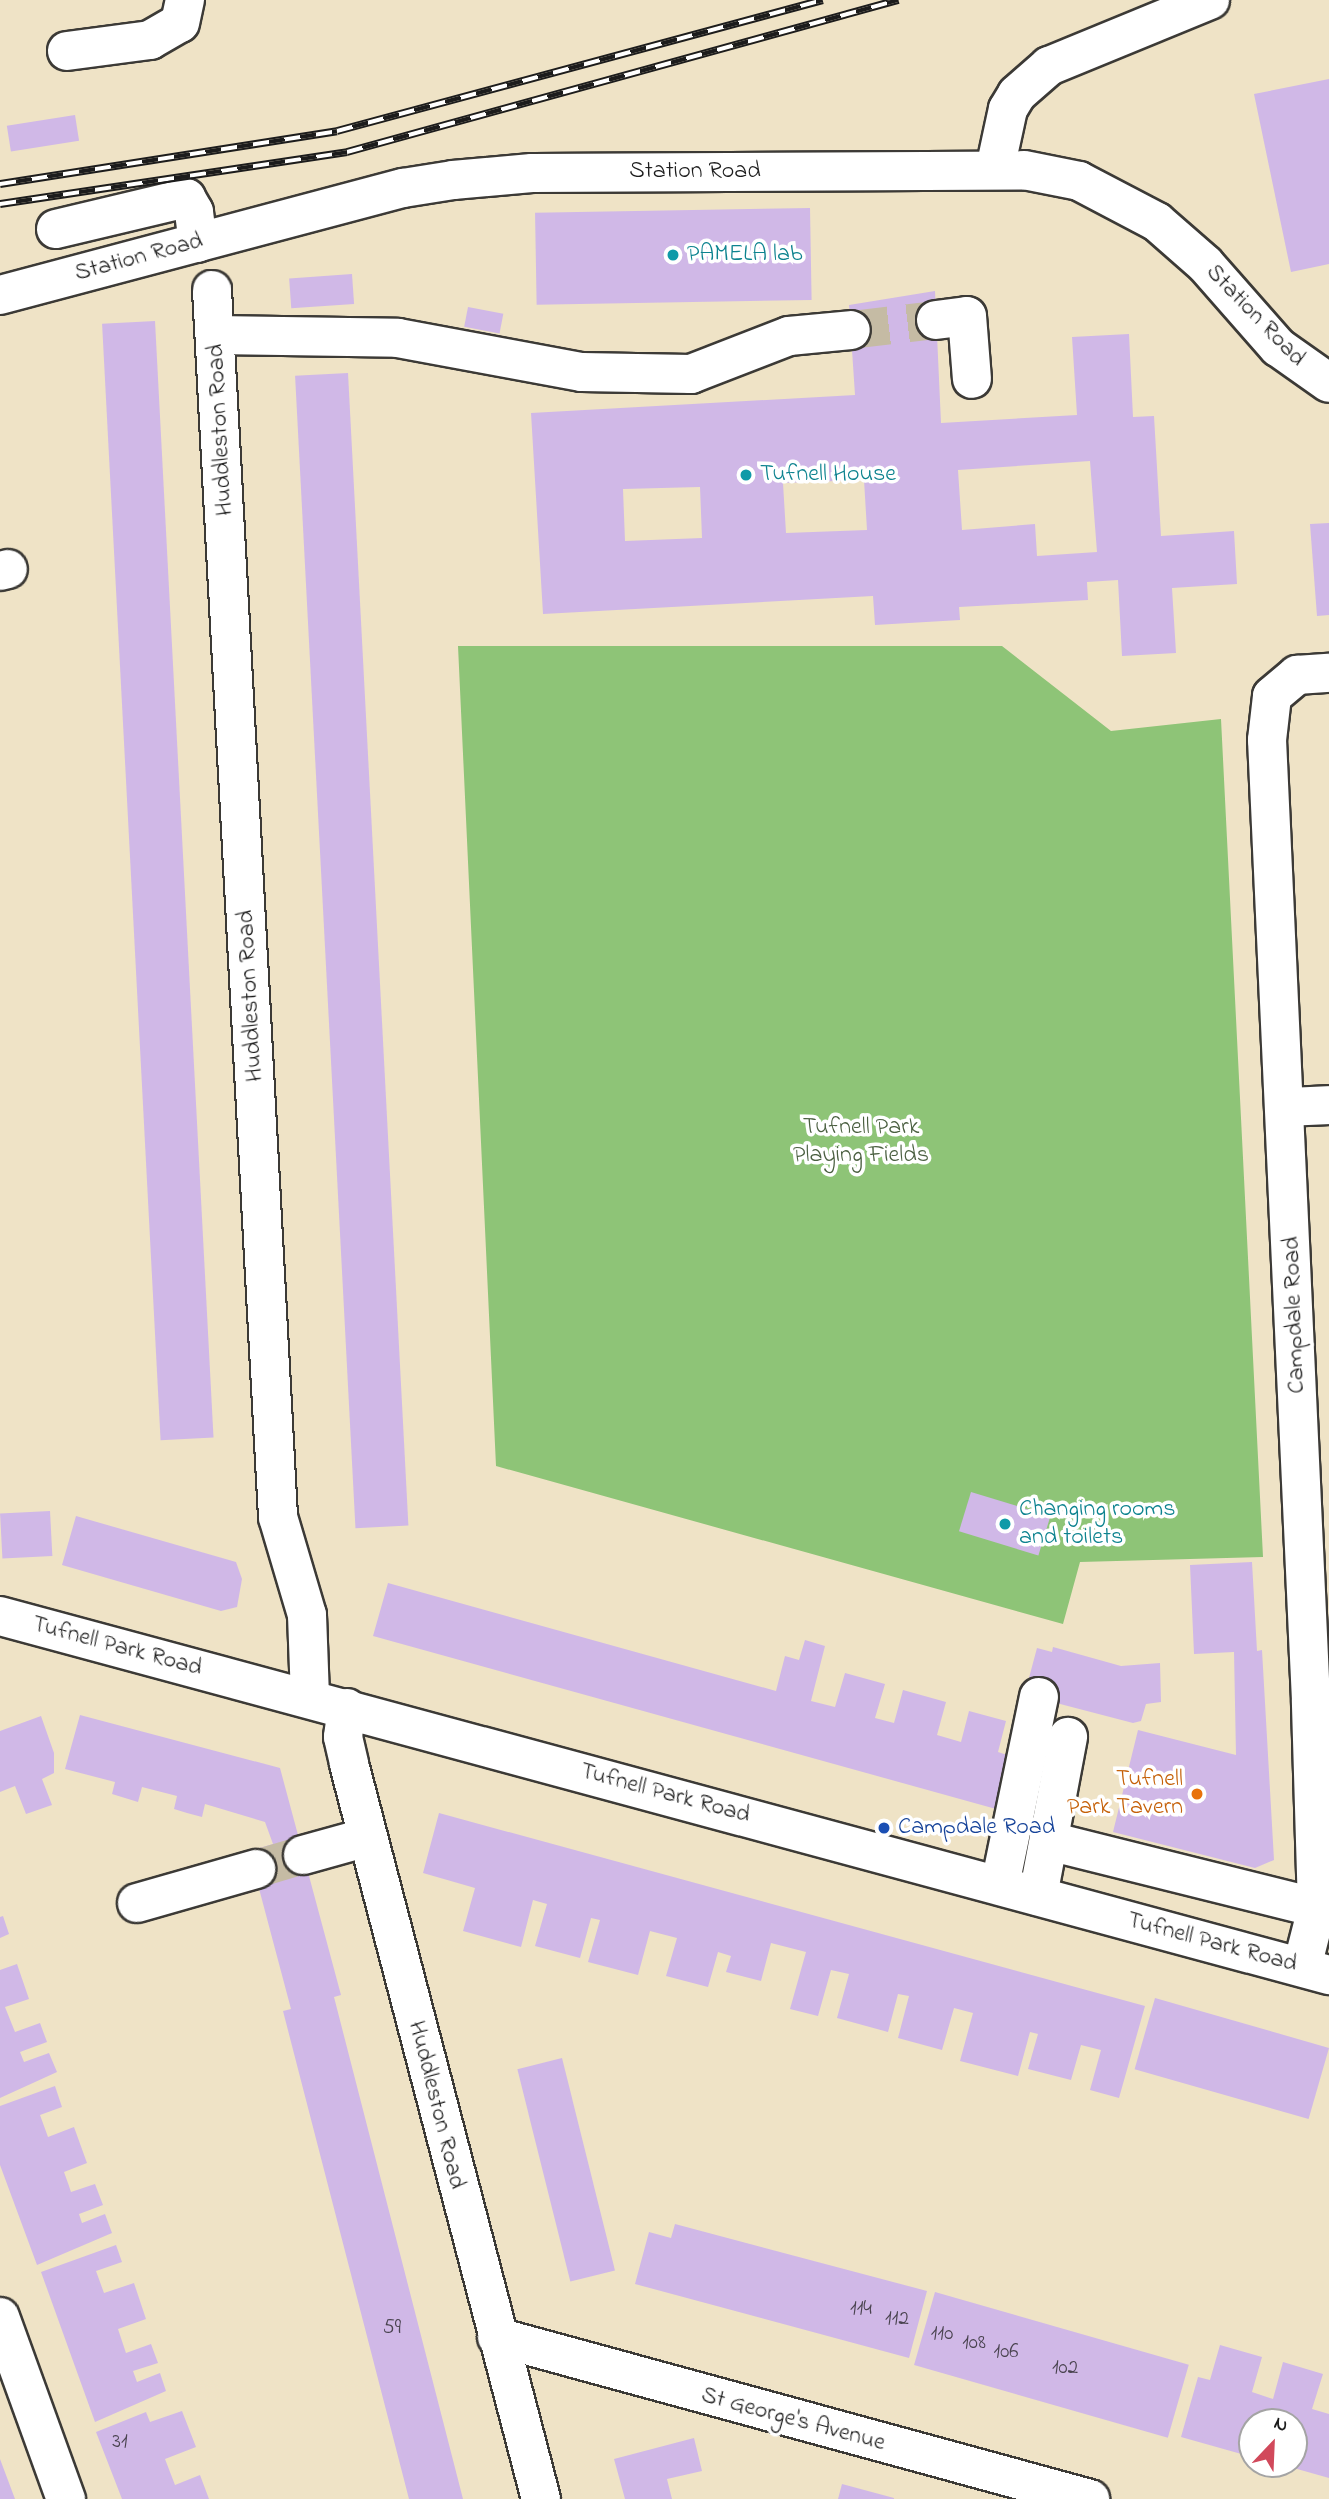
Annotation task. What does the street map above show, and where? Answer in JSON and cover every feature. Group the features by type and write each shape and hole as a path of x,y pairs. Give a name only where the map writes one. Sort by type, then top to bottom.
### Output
{"street":[{"path":"68,51 150,40 180,23 185,0"},
{"path":"995,169 1008,109 1017,94 1049,66 1210,0"},
{"name":"Station Road","path":"0,295 403,188 499,175 995,169 1079,181 1157,222 1206,264 1278,347 1329,383"},
{"path":"56,229 186,198 194,212 198,243"},
{"name":"Huddleston Road","path":"212,290 278,1517 307,1615 310,1698"},
{"path":"936,320 967,316 972,379"},
{"path":"216,335 398,338 582,373 691,374 789,336 851,330"},
{"name":"Campdale Road","path":"1313,674 1272,696 1267,740 1287,1107 1316,1495 1315,1970"},
{"path":"1287,1107 1329,1105"},
{"name":"Tufnell Park Road","path":"0,1616 1315,1970"},
{"path":"1000,1885 1039,1697"},
{"name":"Huddleston Road","path":"347,1708 344,1737 368,1837 541,2499"},
{"path":"1038,1896 1069,1737"},
{"path":"303,1855 368,1837"},
{"path":"1049,1841 1317,1908"},
{"path":"137,1903 256,1870"},
{"path":"1172,1932 1184,1874"},
{"path":"0,2317 66,2499"},
{"name":"St George's Avenue","path":"497,2337 543,2353 1090,2499"}],"green space":[{"name":"Tufnell Park Playing Fields","path":"458,646 1002,646 1111,731 1221,719 1263,1557 1080,1562 1063,1624 496,1466"}],"building":[{"path":"1329,79 1329,264 1291,272 1254,94"},
{"path":"75,115 79,141 11,151 7,126"},
{"name":"PAMELA lab","path":"810,208 812,300 537,305 535,213"},
{"path":"352,274 354,304 291,308 289,278"},
{"name":"Tufnell House","path":"935,291 941,423 1077,415 1072,337 1129,334 1133,417 1154,416 1161,536 1234,531 1237,584 1172,588 1176,653 1122,656 1118,580 1087,582 1088,600 959,607 960,620 875,625 873,596 543,614 531,413 855,395 849,305","holes":["1090,461 1097,552 1037,556 1035,524 962,530 958,470","864,480 867,530 786,533 783,483","700,487 702,538 625,541 623,489"]},
{"path":"468,307 503,314 500,334 464,327"},
{"path":"155,321 214,1437 161,1440 102,324"},
{"path":"348,373 408,1525 355,1528 295,376"},
{"path":"1329,523 1329,615 1317,616 1310,524"},
{"name":"Changing rooms and toilets","path":"971,1492 1050,1516 1038,1555 959,1531"},
{"path":"50,1511 52,1556 2,1559 0,1514"},
{"path":"76,1516 236,1562 242,1579 237,1607 221,1611 62,1565"},
{"name":"Tufnell Park Tavern","path":"1252,1562 1257,1651 1262,1650 1274,1860 1255,1868 1113,1832 1138,1730 1236,1755 1234,1652 1194,1654 1190,1565"},
{"path":"388,1583 776,1691 785,1656 799,1660 805,1640 825,1646 811,1701 835,1707 845,1673 885,1684 875,1718 894,1723 903,1690 946,1702 937,1735 961,1742 969,1711 1006,1721 998,1752 1010,1756 996,1809 373,1636"},
{"path":"1053,1647 1121,1666 1160,1663 1161,1702 1146,1704 1141,1721 1133,1723 1041,1699 1026,1689 1037,1648 1052,1652"},
{"path":"80,1715 280,1768 341,1995 334,1997 463,2499 409,2499 283,2011 291,2009 249,1851 273,1844 265,1822 205,1804 202,1817 187,1813 174,1809 177,1796 142,1787 138,1802 112,1794 115,1782 65,1769"},
{"path":"41,1716 54,1753 54,1773 42,1779 52,1805 26,1814 15,1786 0,1792 0,1731"},
{"path":"439,1813 1145,2006 1119,2098 1090,2090 1101,2050 1081,2045 1071,2080 1028,2069 1038,2034 1030,2032 1018,2076 960,2061 973,2013 954,2008 942,2050 898,2038 909,1996 898,1994 888,2032 837,2018 849,1974 831,1970 818,2016 790,2009 806,1952 771,1943 761,1981 726,1972 731,1956 718,1952 708,1987 666,1976 677,1938 650,1931 638,1975 588,1962 600,1920 591,1918 580,1958 535,1946 547,1904 533,1900 521,1947 463,1931 475,1888 423,1873"},
{"path":"3,1916 9,1934 0,1938 0,1917"},
{"path":"17,1964 29,1999 5,2007 15,2032 40,2023 47,2042 20,2052 24,2062 49,2053 57,2072 0,2098 0,1970"},
{"path":"1155,1998 1329,2048 1309,2119 1135,2069"},
{"path":"562,2058 615,2270 570,2282 517,2069"},
{"path":"55,2086 62,2107 40,2115 48,2137 74,2127 87,2163 64,2172 71,2192 95,2184 103,2205 79,2214 82,2223 105,2214 112,2233 37,2265 0,2165 0,2106"},
{"path":"675,2224 927,2291 909,2358 635,2284 649,2232 671,2238"},
{"path":"116,2245 122,2262 96,2271 104,2293 134,2283 146,2319 118,2329 126,2353 151,2344 158,2363 133,2371 137,2382 160,2373 166,2391 95,2422 41,2272"},
{"path":"935,2292 1189,2365 1168,2438 914,2365"},
{"path":"1220,2345 1262,2357 1252,2392 1273,2399 1283,2362 1323,2374 1312,2409 1329,2414 1329,2478 1308,2472 1308,2408 1238,2408 1238,2453 1181,2437 1198,2377 1210,2380"},
{"path":"182,2411 196,2447 165,2459 175,2485 200,2475 209,2499 122,2499 96,2432 146,2412 150,2422"},
{"path":"694,2438 702,2471 667,2479 672,2499 625,2499 614,2459"},
{"path":"0,2459 15,2499 0,2499"},
{"path":"842,2484 894,2498 894,2499 838,2499"}],"tunnel":[{"path":"851,330 936,320"},
{"path":"256,1869 303,1855"}],"railway":[{"path":"0,184 337,131 823,0"},
{"path":"0,204 347,152 898,0"}],"place":[{"name":"PAMELA lab","path":"673,255"},
{"name":"Tufnell House","path":"746,475"},
{"name":"Changing rooms and toilets","path":"1005,1524"},
{"name":"Tufnell Park Tavern","path":"1197,1794"},
{"name":"Campdale Road","path":"884,1828"}]}
